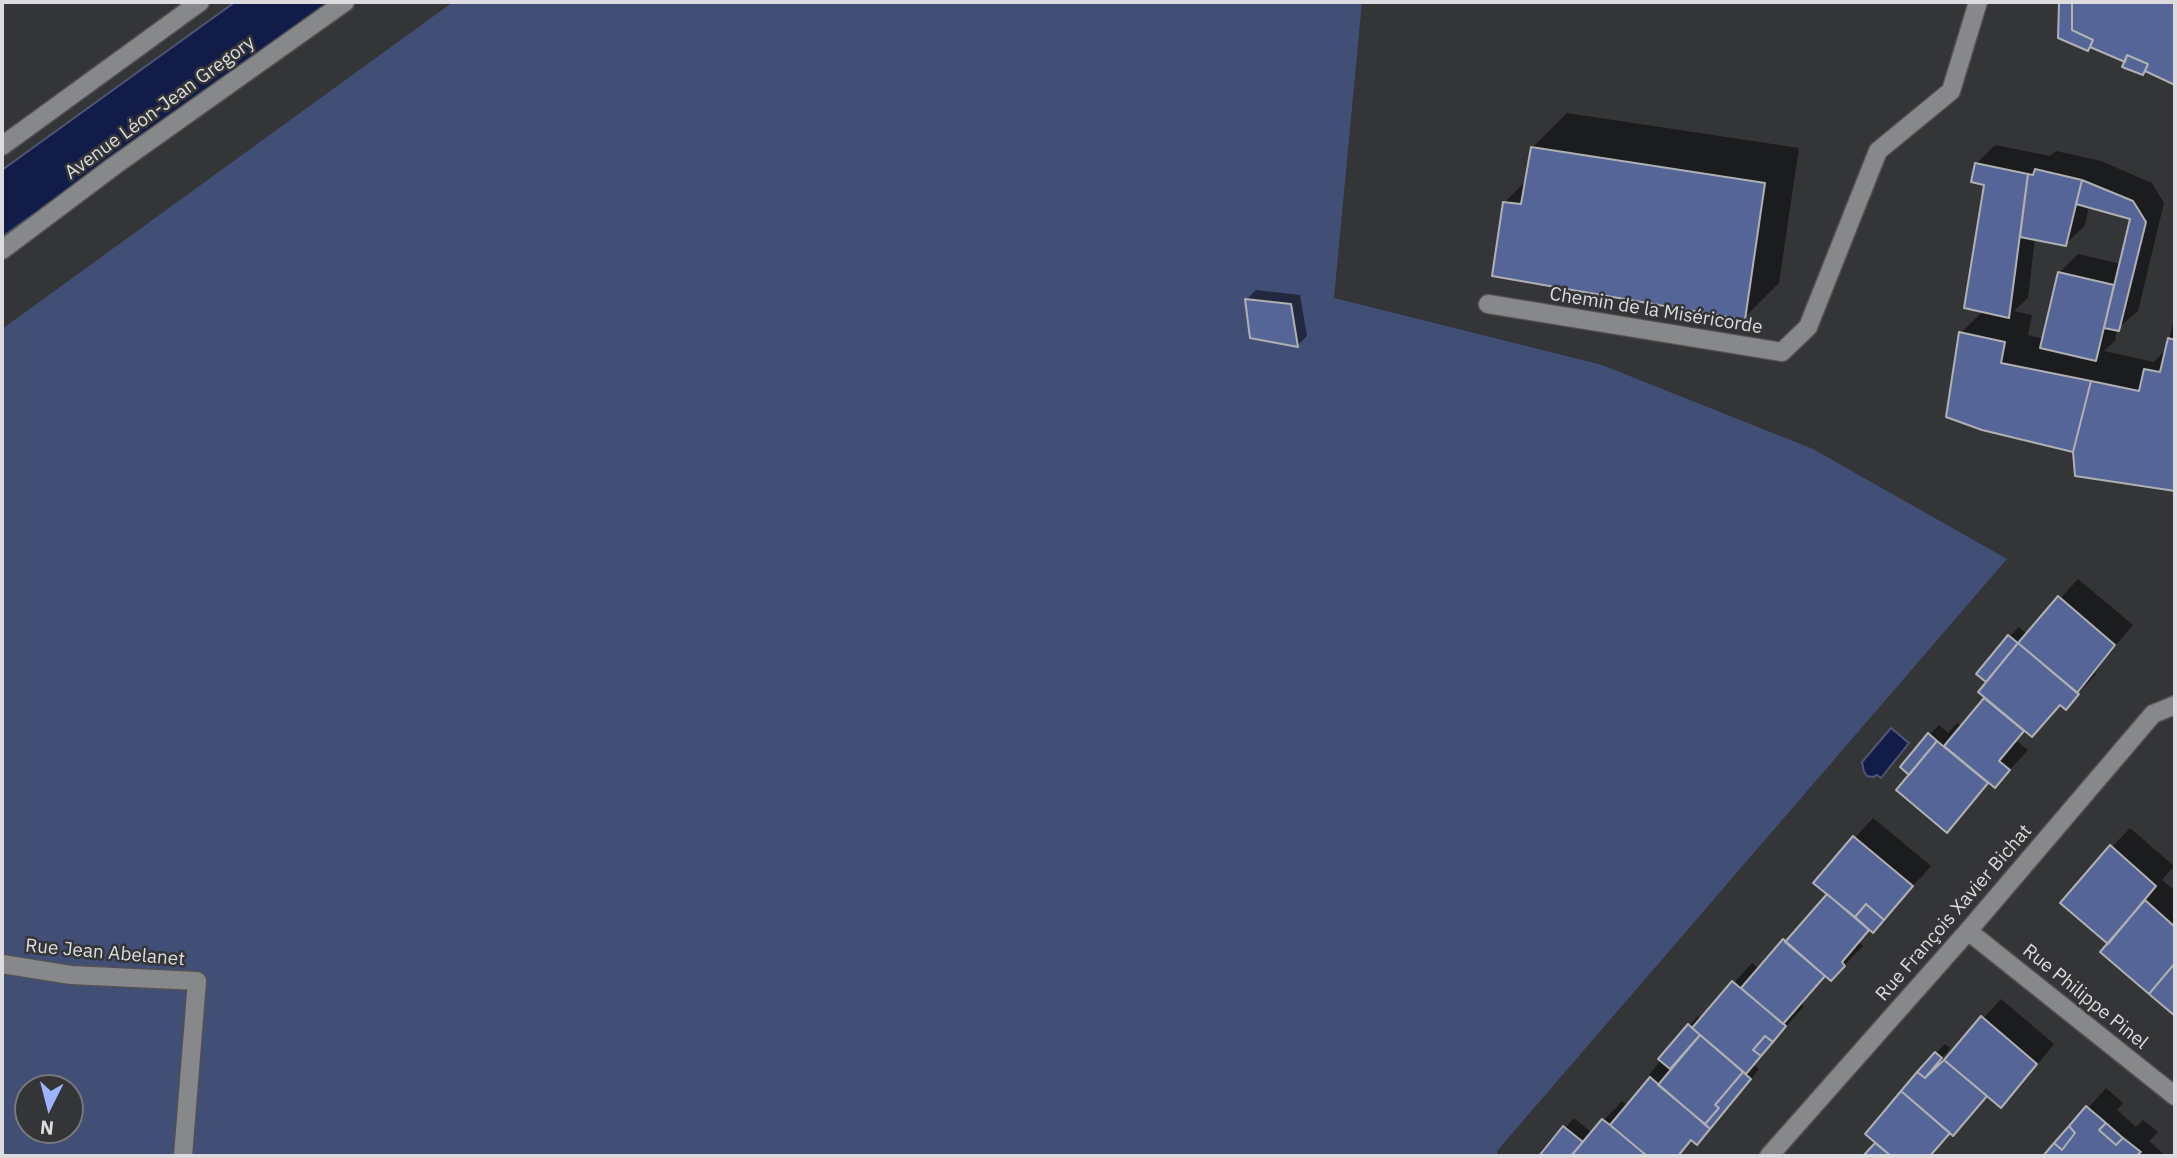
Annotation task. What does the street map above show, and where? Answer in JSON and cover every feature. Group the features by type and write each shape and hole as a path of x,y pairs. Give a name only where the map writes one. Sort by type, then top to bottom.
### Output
{"street":[{"path":"2,146 200,2"},
{"name":"Avenue Léon-Jean Gregory","path":"2,250 114,166 345,2"},
{"name":"Chemin de la Miséricorde","path":"1488,304 1782,352 1808,327 1878,151 1951,91 1978,2"},
{"name":"Rue François Xavier Bichat","path":"1769,1156 2153,714 2175,705"},
{"name":"Rue Philippe Pinel","path":"1968,930 2175,1096"},
{"name":"Rue Jean Abelanet","path":"2,964 71,975 197,981 183,1156"}],"shaded area":[{"path":"235,2 329,2 2,237 2,170"},
{"path":"453,2 1362,2 1334,298 1602,365 1813,449 2007,559 1497,1151 1497,1156 2,1156 2,329"},
{"path":"1891,728 1909,743 1881,778 1877,775 1867,776 1862,762"}],"building":[{"path":"2059,2 2072,2 2072,30 2093,40 2088,51 2058,38"},
{"path":"2072,2 2175,2 2175,85 2145,71 2148,64 2127,55 2125,62 2090,47 2093,40 2072,30"},
{"path":"2127,55 2148,64 2143,75 2122,67"},
{"path":"1531,147 1765,183 1745,320 1492,276 1503,202 1521,204"},
{"path":"1975,163 2028,174 2009,318 1964,308 1984,185 1971,182"},
{"path":"2035,169 2082,180 2066,246 2020,237 2028,174 2033,175"},
{"path":"2082,180 2133,201 2146,222 2119,331 2104,328 2130,219 2076,204"},
{"path":"2058,272 2114,285 2096,361 2040,348"},
{"path":"1245,299 1291,304 1298,347 1250,338"},
{"path":"1959,332 2005,342 2001,363 2091,381 2073,452 1982,430 1946,417"},
{"path":"2168,338 2175,340 2175,491 2075,476 2073,452 2091,381 2139,391 2144,369 2160,372"},
{"path":"2058,596 2115,645 2077,693 2018,643"},
{"path":"2008,635 2018,643 1986,682 1976,674"},
{"path":"2018,643 2079,694 2066,710 2060,705 2032,737 1978,692"},
{"path":"1984,698 2024,731 1999,761 2010,770 1995,788 1944,746"},
{"path":"1928,733 1937,741 1909,775 1900,767"},
{"path":"1937,741 1988,783 1947,833 1896,790"},
{"path":"1853,836 1913,886 1884,920 1866,904 1855,917 1813,883"},
{"path":"2110,845 2156,886 2108,944 2060,903"},
{"path":"1827,894 1869,930 1842,962 1845,966 1831,981 1785,942"},
{"path":"2145,900 2175,927 2175,963 2149,994 2100,952"},
{"path":"1866,904 1884,920 1873,933 1855,917"},
{"path":"1783,939 1825,976 1783,1024 1741,988"},
{"path":"2175,963 2175,1016 2149,994"},
{"path":"1732,981 1786,1026 1773,1042 1765,1036 1753,1050 1761,1056 1746,1074 1692,1028"},
{"path":"1981,1016 2037,1064 2001,1108 1944,1060"},
{"path":"1688,1024 1700,1035 1670,1069 1658,1059"},
{"path":"1700,1035 1743,1072 1715,1105 1719,1108 1705,1124 1658,1085"},
{"path":"1765,1036 1773,1042 1761,1056 1753,1050"},
{"path":"1935,1052 1942,1058 1925,1078 1917,1072"},
{"path":"1944,1060 1987,1096 1953,1136 1901,1091 1917,1072 1925,1078"},
{"path":"1743,1072 1751,1079 1710,1129 1705,1124 1719,1108 1715,1105"},
{"path":"1650,1077 1710,1129 1697,1145 1691,1140 1678,1156 1647,1156 1610,1125"},
{"path":"1901,1091 1950,1133 1930,1156 1891,1156 1865,1134"},
{"path":"2086,1106 2106,1123 2099,1130 2116,1145 2123,1138 2141,1152 2136,1156 2043,1156 2054,1143 2062,1150 2075,1133 2069,1126"},
{"path":"1602,1119 1610,1125 1647,1156 1571,1156"},
{"path":"2106,1123 2123,1138 2116,1145 2099,1130"},
{"path":"1563,1126 1583,1142 1571,1156 1539,1156"},
{"path":"2069,1126 2075,1133 2062,1150 2054,1143"},
{"path":"1875,1143 1891,1156 1863,1156"}]}
